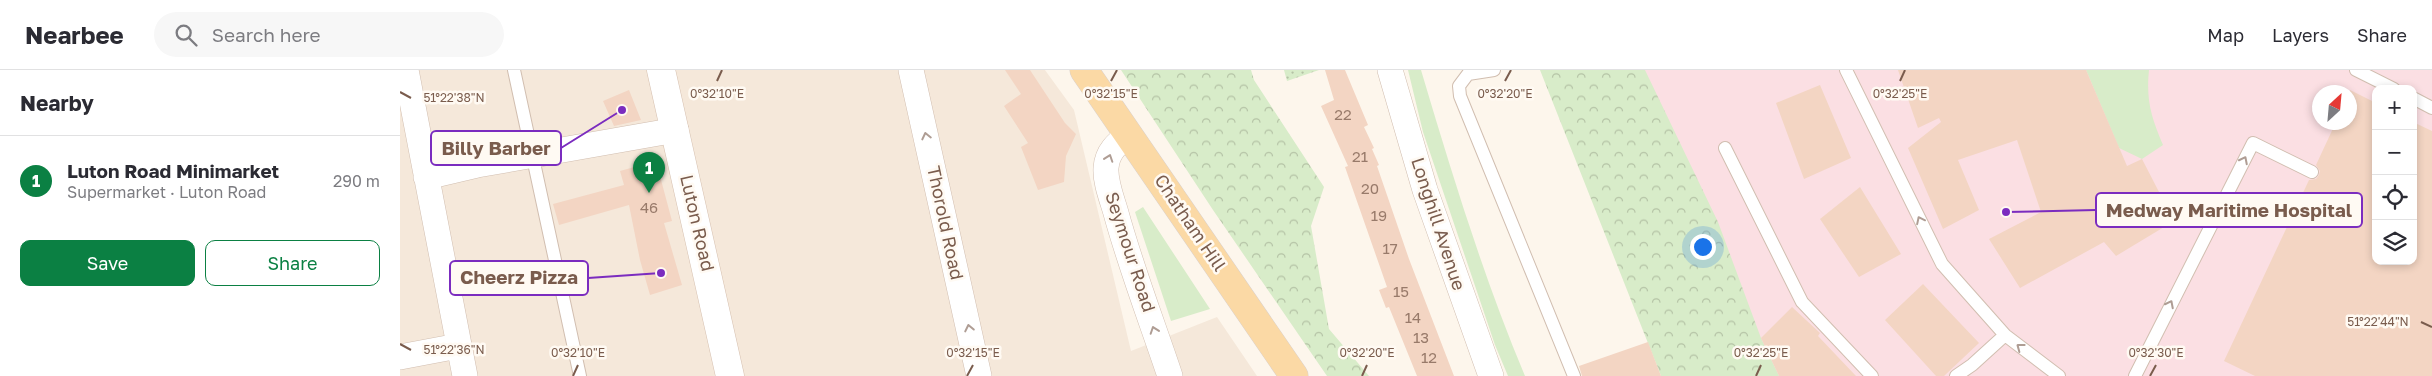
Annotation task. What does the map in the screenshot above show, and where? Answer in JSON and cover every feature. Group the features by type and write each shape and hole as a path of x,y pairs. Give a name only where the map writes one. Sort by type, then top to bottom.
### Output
{"main road":[{"name":"Chatham Hill","path":"1084,70 1294,376"}],"street":[{"path":"406,70 465,376"},
{"name":"Luton Road","path":"662,70 730,376"},
{"name":"Thorold Road","path":"911,70 979,376"},
{"name":"Longhill Avenue","path":"1390,70 1425,190 1491,376"},
{"path":"426,177 676,130"},
{"name":"Seymour Road","path":"1129,135 1112,149 1107,162 1106,175 1119,225 1170,376"},
{"path":"400,357 458,346"}],"lane":[{"path":"514,70 580,376"},
{"path":"1494,70 1468,74 1460,86 1460,96 1574,376"},
{"path":"1846,70 1942,264 2005,335 2059,376"},
{"path":"2356,70 2386,85"},
{"path":"2417,100 2432,108"},
{"path":"2135,376 2253,143 2312,172"},
{"path":"1725,148 1802,302 1872,376"},
{"path":"1956,376 1972,365 2005,335"}],"shaded area":[{"path":"400,70 1045,70 1074,110 1131,351 1217,317 1257,376 400,376"},
{"path":"1571,70 2432,70 2432,376 1709,376"}],"green space":[{"path":"1121,70 1251,70 1254,80 1324,187 1311,226 1329,329 1369,376 1327,376 1213,210"},
{"path":"1284,70 1319,70 1287,81"},
{"path":"1408,70 1421,70 1456,186 1482,263 1525,376 1508,376 1495,345 1423,132"},
{"path":"1540,70 1645,70 1718,222 1761,338 1779,376 1661,376"},
{"path":"2086,70 2149,70 2148,90 2150,108 2163,145 2142,159 2119,148"},
{"path":"1143,207 1210,309 1171,321 1135,212"}],"building":[{"path":"1005,70 1030,70 1065,123 1076,134 1066,156 1064,182 1038,190 1021,147 1028,143 1004,106 1021,94"},
{"path":"1325,70 1345,70 1368,125 1364,127 1374,148 1372,149 1379,165 1377,166 1409,259 1454,376 1417,376 1389,307 1386,308 1379,290 1387,287 1345,167 1348,166 1321,106 1334,100"},
{"path":"1898,70 2086,70 2127,166 2142,159 2174,221 2116,256 2104,242 2020,288 1989,239 2041,212 2017,140 1958,160 1979,210 1943,229 1908,148 1941,122 1939,118 1918,128"},
{"path":"1820,85 1851,158 1804,179 1776,103"},
{"path":"629,90 641,120 614,126 603,101"},
{"path":"2357,94 2372,101 2372,265 2417,265 2417,124 2432,131 2432,376 2255,376 2224,361 2309,180 2316,179 2319,175 2320,171 2316,165 2332,130 2357,130"},
{"path":"656,161 672,221 664,223 682,285 650,295 640,260 629,205 559,225 553,204 624,185 620,171"},
{"path":"1860,187 1901,254 1859,277 1820,219"},
{"path":"1923,284 1979,343 1944,376 1936,376 1885,320"},
{"path":"1792,307 1820,333 1818,336 1856,376 1779,376 1761,338"},
{"path":"1648,342 1661,376 1582,376 1579,366"}],"place":[{"name":"Billy Barber","path":"622,110"},
{"name":"Luton Road Minimarket","path":"649,193"},
{"name":"Medway Maritime Hospital","path":"2006,212"},
{"name":"Cheerz Pizza","path":"661,273"}]}
